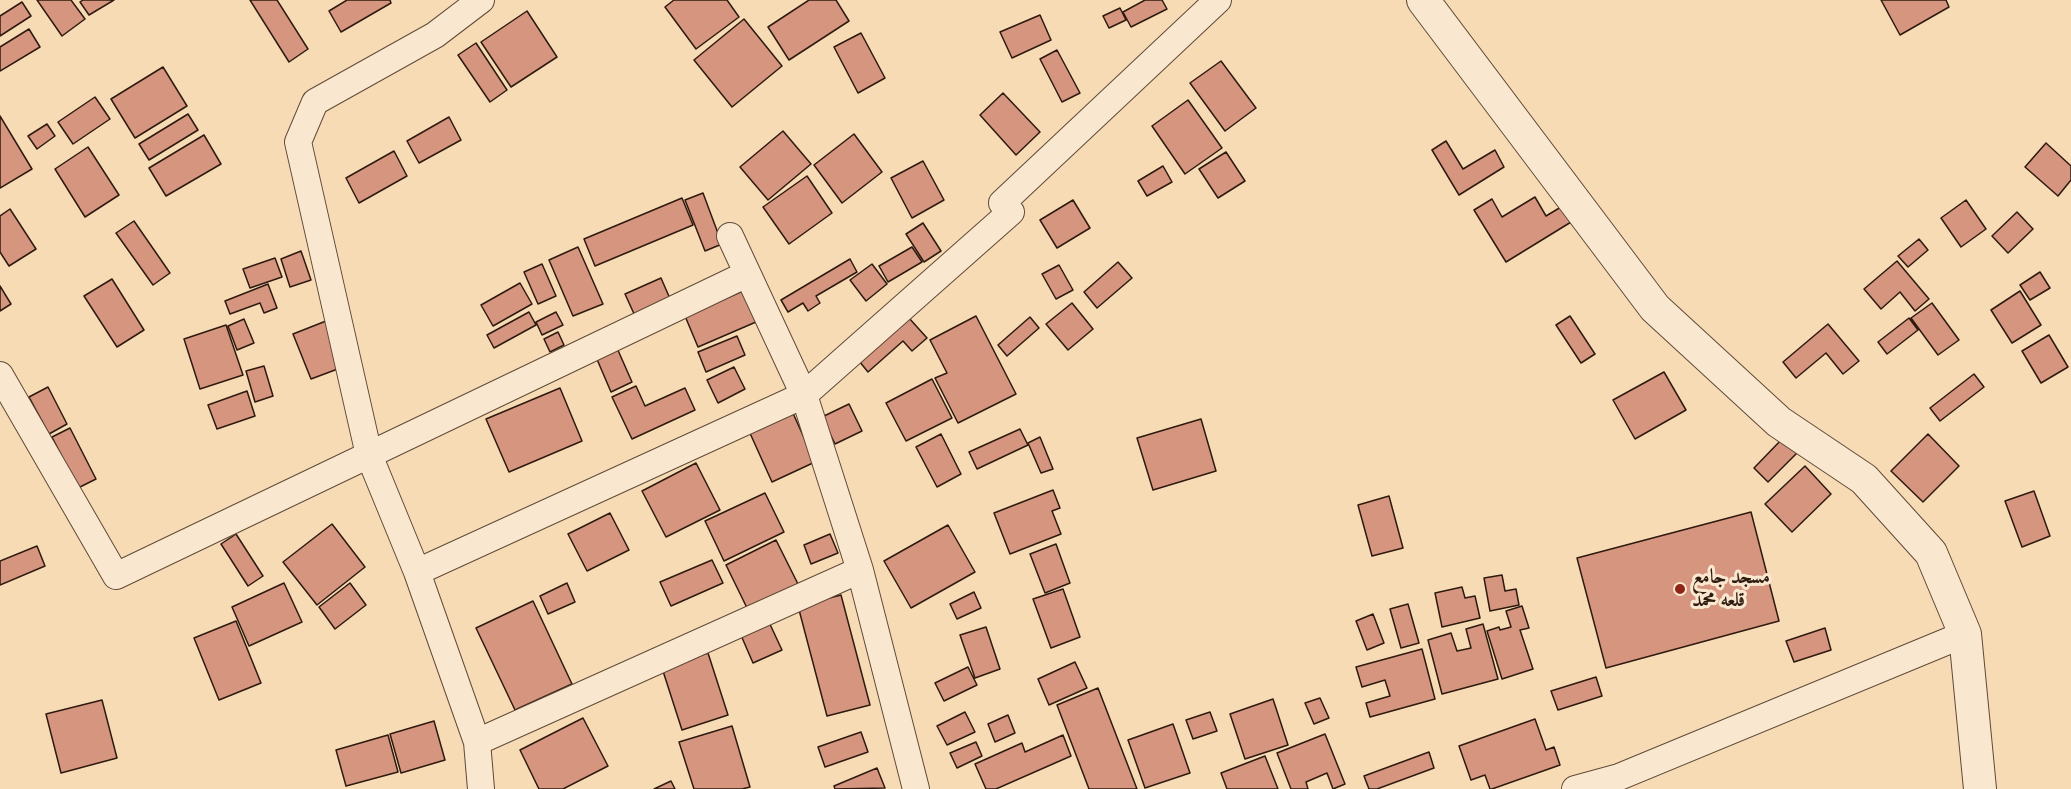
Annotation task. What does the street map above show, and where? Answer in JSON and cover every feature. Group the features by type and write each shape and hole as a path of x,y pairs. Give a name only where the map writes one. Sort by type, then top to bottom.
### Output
{"street":[{"path":"481,0 435,35 315,102 298,142 369,455 417,572 477,742 481,789"},
{"path":"417,572 804,395 1011,212 1002,203 1218,0"},
{"path":"1423,0 1655,308 1779,422 1864,479 1931,553 1965,634 1980,789"},
{"path":"730,236 804,395 860,570 916,789"},
{"path":"0,375 116,576 747,274"},
{"path":"477,742 860,570"},
{"path":"1575,789 1619,777 1965,634"}],"building":[{"path":"37,0 71,0 85,19 62,36"},
{"path":"83,0 114,0 89,15 80,2"},
{"path":"250,0 277,0 308,49 289,62"},
{"path":"347,0 390,0 391,3 341,32 329,11"},
{"path":"674,0 727,0 739,17 696,49 665,7"},
{"path":"809,0 836,0 849,21 789,60 768,27"},
{"path":"1145,0 1162,0 1167,9 1131,27 1123,12"},
{"path":"1881,0 1946,0 1949,7 1900,35"},
{"path":"22,2 31,16 0,36 0,16"},
{"path":"1120,8 1126,20 1109,28 1103,16"},
{"path":"527,11 557,57 511,87 481,42"},
{"path":"1040,15 1051,40 1012,58 1000,32"},
{"path":"744,19 782,66 732,107 694,60"},
{"path":"29,29 40,47 0,71 0,47"},
{"path":"861,33 885,78 858,93 834,47"},
{"path":"476,43 507,90 490,102 458,55"},
{"path":"1057,50 1080,93 1062,102 1040,59"},
{"path":"1221,61 1256,108 1225,131 1190,83"},
{"path":"163,67 187,106 135,138 111,99"},
{"path":"1003,93 1040,132 1016,155 980,115"},
{"path":"95,97 110,119 73,144 58,122"},
{"path":"1188,100 1222,148 1185,174 1152,126"},
{"path":"188,114 198,130 149,160 139,144"},
{"path":"0,116 32,169 0,188"},
{"path":"449,117 461,140 419,163 407,141"},
{"path":"47,124 55,136 37,149 28,136"},
{"path":"783,131 811,164 768,200 740,167"},
{"path":"854,134 882,172 842,203 814,165"},
{"path":"204,135 221,164 166,196 149,168"},
{"path":"1446,141 1463,169 1495,150 1504,167 1459,195 1432,150"},
{"path":"2046,143 2071,166 2071,180 2058,196 2025,167"},
{"path":"88,147 119,195 85,217 55,169"},
{"path":"394,151 407,176 359,203 346,178"},
{"path":"1226,152 1245,181 1218,198 1199,169"},
{"path":"923,161 944,200 912,218 891,178"},
{"path":"1163,166 1172,182 1147,196 1138,181"},
{"path":"807,176 832,213 789,244 763,207"},
{"path":"703,193 722,244 705,251 685,200"},
{"path":"1535,197 1546,216 1566,204 1576,219 1506,262 1474,210 1492,199 1502,217"},
{"path":"682,198 693,225 595,266 584,239"},
{"path":"1073,200 1090,228 1057,248 1040,220"},
{"path":"1966,200 1986,229 1961,247 1941,218"},
{"path":"10,209 36,249 9,266 0,252 0,216"},
{"path":"2017,212 2033,229 2008,253 1992,236"},
{"path":"134,221 170,273 153,285 116,233"},
{"path":"923,223 941,251 924,262 906,234"},
{"path":"1919,239 1928,250 1908,267 1898,256"},
{"path":"578,247 603,304 573,316 549,260"},
{"path":"912,247 922,262 888,282 879,266"},
{"path":"301,251 311,280 290,287 281,259"},
{"path":"275,258 282,277 250,288 243,269"},
{"path":"850,259 857,272 816,296 820,303 808,311 803,303 788,312 781,300"},
{"path":"1897,261 1929,299 1915,311 1900,292 1881,309 1864,289"},
{"path":"1118,262 1132,278 1097,308 1084,292"},
{"path":"542,264 556,296 538,304 524,272"},
{"path":"872,264 887,284 866,301 850,280"},
{"path":"1059,265 1073,290 1056,299 1042,274"},
{"path":"2040,272 2050,288 2030,300 2020,285"},
{"path":"661,278 671,301 635,316 625,294"},
{"path":"112,279 144,330 117,347 84,296"},
{"path":"520,283 532,304 493,326 481,305"},
{"path":"268,284 277,308 264,313 260,303 230,314 225,301"},
{"path":"0,286 11,304 0,311"},
{"path":"743,291 756,322 698,347 685,316"},
{"path":"2020,291 2041,325 2012,343 1991,310"},
{"path":"1072,303 1093,329 1068,350 1046,324"},
{"path":"1932,303 1959,340 1938,355 1911,318"},
{"path":"529,312 536,325 494,348 487,335"},
{"path":"556,312 563,325 542,335 536,322"},
{"path":"976,316 1016,394 958,423 935,378 947,373 930,340"},
{"path":"1570,316 1595,354 1581,363 1556,325"},
{"path":"1030,317 1039,328 1007,356 998,345"},
{"path":"909,318 927,338 912,351 903,341 868,372 859,361"},
{"path":"1909,318 1918,330 1887,354 1878,342"},
{"path":"244,319 254,343 237,350 228,326"},
{"path":"326,321 343,367 311,379 293,334"},
{"path":"1828,324 1859,361 1843,374 1826,353 1796,378 1783,362"},
{"path":"226,325 243,375 200,389 184,339"},
{"path":"558,332 564,345 550,352 544,339"},
{"path":"2049,335 2068,367 2041,383 2022,351"},
{"path":"737,336 745,355 706,372 698,352"},
{"path":"617,348 632,382 611,392 596,357"},
{"path":"264,366 273,396 255,402 246,371"},
{"path":"734,367 745,389 718,403 707,380"},
{"path":"1664,372 1686,410 1635,439 1613,400"},
{"path":"1974,374 1984,387 1940,421 1930,408"},
{"path":"932,379 952,418 906,441 886,403"},
{"path":"636,386 645,406 685,388 695,410 632,439 612,397"},
{"path":"48,387 67,424 49,434 29,397"},
{"path":"560,388 582,441 509,472 486,419"},
{"path":"247,391 255,416 217,429 208,405"},
{"path":"849,404 862,431 835,444 822,417"},
{"path":"792,411 815,462 772,482 749,431"},
{"path":"1201,419 1216,471 1153,490 1137,438"},
{"path":"70,428 96,479 78,488 52,437"},
{"path":"1020,429 1028,445 977,469 969,452"},
{"path":"941,434 961,474 937,487 916,447"},
{"path":"1928,434 1959,466 1923,502 1891,471"},
{"path":"1040,437 1053,469 1041,473 1028,443"},
{"path":"1783,438 1797,453 1768,482 1754,468"},
{"path":"696,463 720,510 666,537 642,491"},
{"path":"1805,466 1831,494 1792,532 1765,504"},
{"path":"1053,490 1060,508 1052,511 1061,534 1010,554 994,513"},
{"path":"2034,491 2050,536 2022,547 2005,501"},
{"path":"765,493 784,532 724,561 705,521"},
{"path":"1389,496 1403,548 1372,556 1358,505"},
{"path":"1751,512 1779,621 1606,668 1577,558"},
{"path":"610,513 629,550 587,571 568,534"},
{"path":"332,524 365,567 317,605 283,562"},
{"path":"948,525 975,572 911,608 884,561"},
{"path":"236,534 263,576 248,586 221,544"},
{"path":"830,534 838,553 811,564 804,545"},
{"path":"776,540 799,586 748,610 726,565"},
{"path":"1056,544 1070,583 1045,593 1030,554"},
{"path":"37,546 45,566 0,585 0,561"},
{"path":"712,560 723,583 671,606 660,582"},
{"path":"1502,575 1505,591 1516,589 1519,605 1490,611 1484,578"},
{"path":"284,583 302,622 249,646 232,607"},
{"path":"350,583 366,605 335,629 319,607"},
{"path":"567,583 575,602 548,614 540,596"},
{"path":"1462,587 1465,598 1475,596 1480,618 1442,627 1435,593"},
{"path":"1063,589 1080,637 1051,648 1033,599"},
{"path":"974,592 981,608 957,619 950,604"},
{"path":"841,595 870,705 827,716 798,606"},
{"path":"533,601 572,684 515,710 476,628"},
{"path":"1408,604 1419,643 1401,648 1390,609"},
{"path":"1522,606 1529,628 1520,630 1533,669 1502,679 1487,631 1499,627 1500,630 1511,627 1506,611"},
{"path":"1373,614 1384,643 1367,650 1356,621"},
{"path":"768,620 782,650 753,663 740,633"},
{"path":"236,621 261,683 219,700 194,638"},
{"path":"1483,624 1498,679 1442,694 1428,640 1451,633 1457,651 1471,648 1466,629"},
{"path":"986,627 1000,669 975,678 960,635"},
{"path":"1825,628 1831,650 1794,662 1786,641"},
{"path":"1422,649 1435,699 1370,717 1366,703 1390,696 1385,680 1362,687 1356,667"},
{"path":"708,653 728,715 682,730 662,668"},
{"path":"1075,662 1087,688 1049,705 1038,679"},
{"path":"968,667 977,685 944,701 935,683"},
{"path":"1596,677 1602,696 1558,710 1551,691"},
{"path":"1098,688 1137,789 1089,789 1057,705"},
{"path":"1320,698 1329,718 1314,724 1305,703"},
{"path":"1273,699 1288,745 1245,759 1230,714"},
{"path":"102,700 117,758 61,773 46,714"},
{"path":"965,712 975,732 947,745 937,726"},
{"path":"1210,712 1217,731 1193,739 1186,720"},
{"path":"1008,715 1015,733 995,742 988,724"},
{"path":"583,718 608,766 563,789 539,789 520,750"},
{"path":"1535,719 1546,750 1554,747 1560,765 1492,789 1485,775 1471,780 1459,746"},
{"path":"434,721 445,760 401,773 390,734"},
{"path":"1173,724 1190,773 1145,788 1128,740"},
{"path":"732,726 750,787 694,789 679,742"},
{"path":"861,732 868,752 825,767 818,747"},
{"path":"1325,734 1345,784 1333,789 1327,773 1306,782 1308,789 1291,789 1277,753"},
{"path":"388,735 398,772 346,786 336,750"},
{"path":"1063,735 1071,756 996,789 986,789 975,764 1022,743 1025,752"},
{"path":"976,742 982,756 957,768 950,753"},
{"path":"1429,752 1434,768 1377,789 1369,789 1364,776"},
{"path":"1265,756 1278,789 1227,789 1221,773"},
{"path":"877,768 885,788 835,789 834,786"},
{"path":"671,781 675,789 654,789"}],"place":[{"name":"مسجد جامع قلعه محمد","path":"1680,589"}]}
